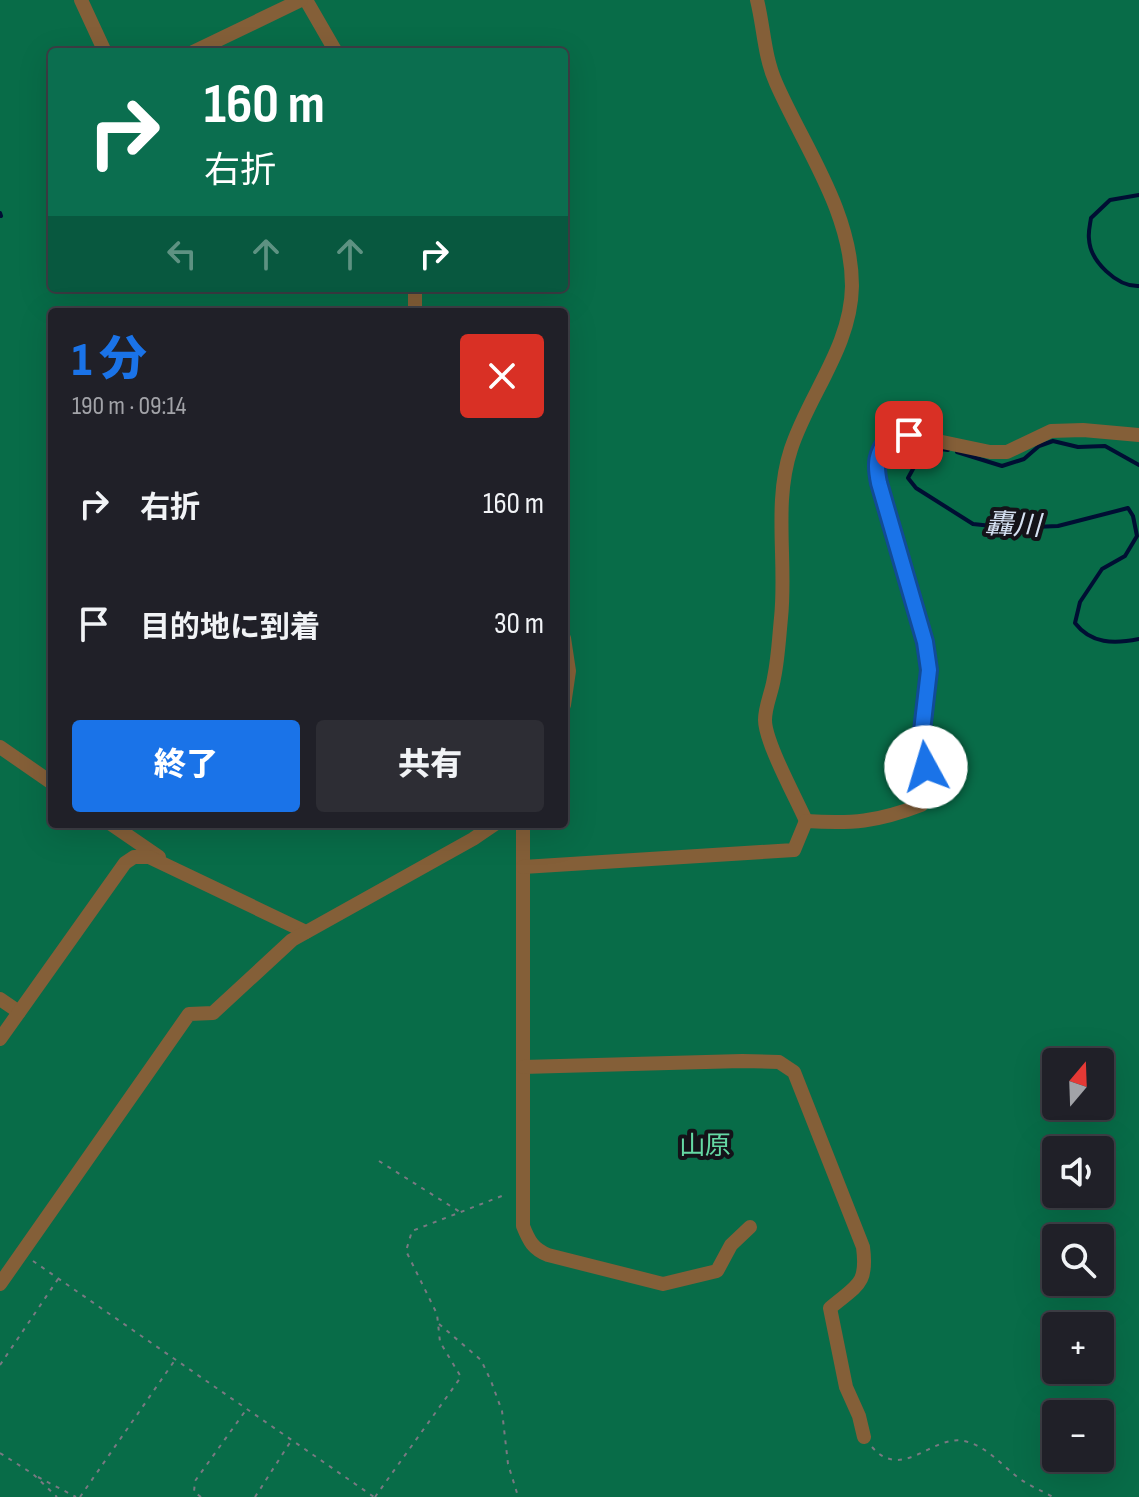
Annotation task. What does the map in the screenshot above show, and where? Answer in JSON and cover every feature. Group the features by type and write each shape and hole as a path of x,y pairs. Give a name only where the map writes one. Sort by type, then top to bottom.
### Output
{"street":[{"path":"81,0 103,48"},
{"path":"201,48 303,0 333,48"},
{"path":"523,867 794,850 806,821 778,760 765,721 775,678 782,614 783,479 802,422 831,364 847,322 852,286 848,249 837,211 775,80 767,56 757,0"},
{"path":"806,821 853,824 898,814 921,805 926,767 922,731 929,670 925,642 875,463 888,438 909,435 990,452 1007,452 1051,431 1083,430 1139,435"},
{"path":"0,747 48,780"},
{"path":"117,828 176,869"},
{"path":"0,1284 189,1014 213,1013 276,953 306,932 489,828"},
{"path":"523,828 523,1226 529,1241 537,1251 663,1284 717,1271 731,1245 750,1227"},
{"path":"0,1039 125,863 134,857 149,857 306,932"},
{"path":"0,999 19,1012"},
{"path":"523,1067 779,1062 794,1072 863,1247 866,1269 861,1281 830,1308 846,1387 859,1416 864,1437"}],"path":[{"path":"379,1161 461,1212"},
{"path":"22,1253 375,1497 461,1377 440,1342 437,1314 406,1251 412,1231 523,1187"},
{"path":"0,1365 59,1278"},
{"path":"438,1323 481,1360 491,1381 502,1411 508,1464 516,1497"},
{"path":"0,1453 78,1497 175,1359"},
{"path":"201,1497 194,1492 195,1481 247,1409"},
{"path":"864,1437 879,1455 907,1460 959,1439 981,1445 1023,1482 1053,1497"},
{"path":"255,1497 292,1440"},
{"path":"33,1474 57,1497"}],"green space":[{"name":"山原","path":"0,0 1139,0 1139,1497 0,1497"}],"waterway":[{"name":"轟川","path":"1139,195 1110,200 1091,218 1089,234 1099,264 1122,282 1139,286"},
{"name":"轟川","path":"957,452 1002,466 1024,459 1039,446 1053,441 1078,447 1105,446 1139,465"},
{"name":"轟川","path":"948,450 933,448 919,458 908,478 916,488 973,524 1011,528 1058,526 1128,508 1137,536 1125,556 1102,569 1080,602 1075,623 1096,639 1121,642 1139,639"}],"route":[{"path":"909,435 888,438 875,463 925,642 929,670 922,731 926,767"}]}
